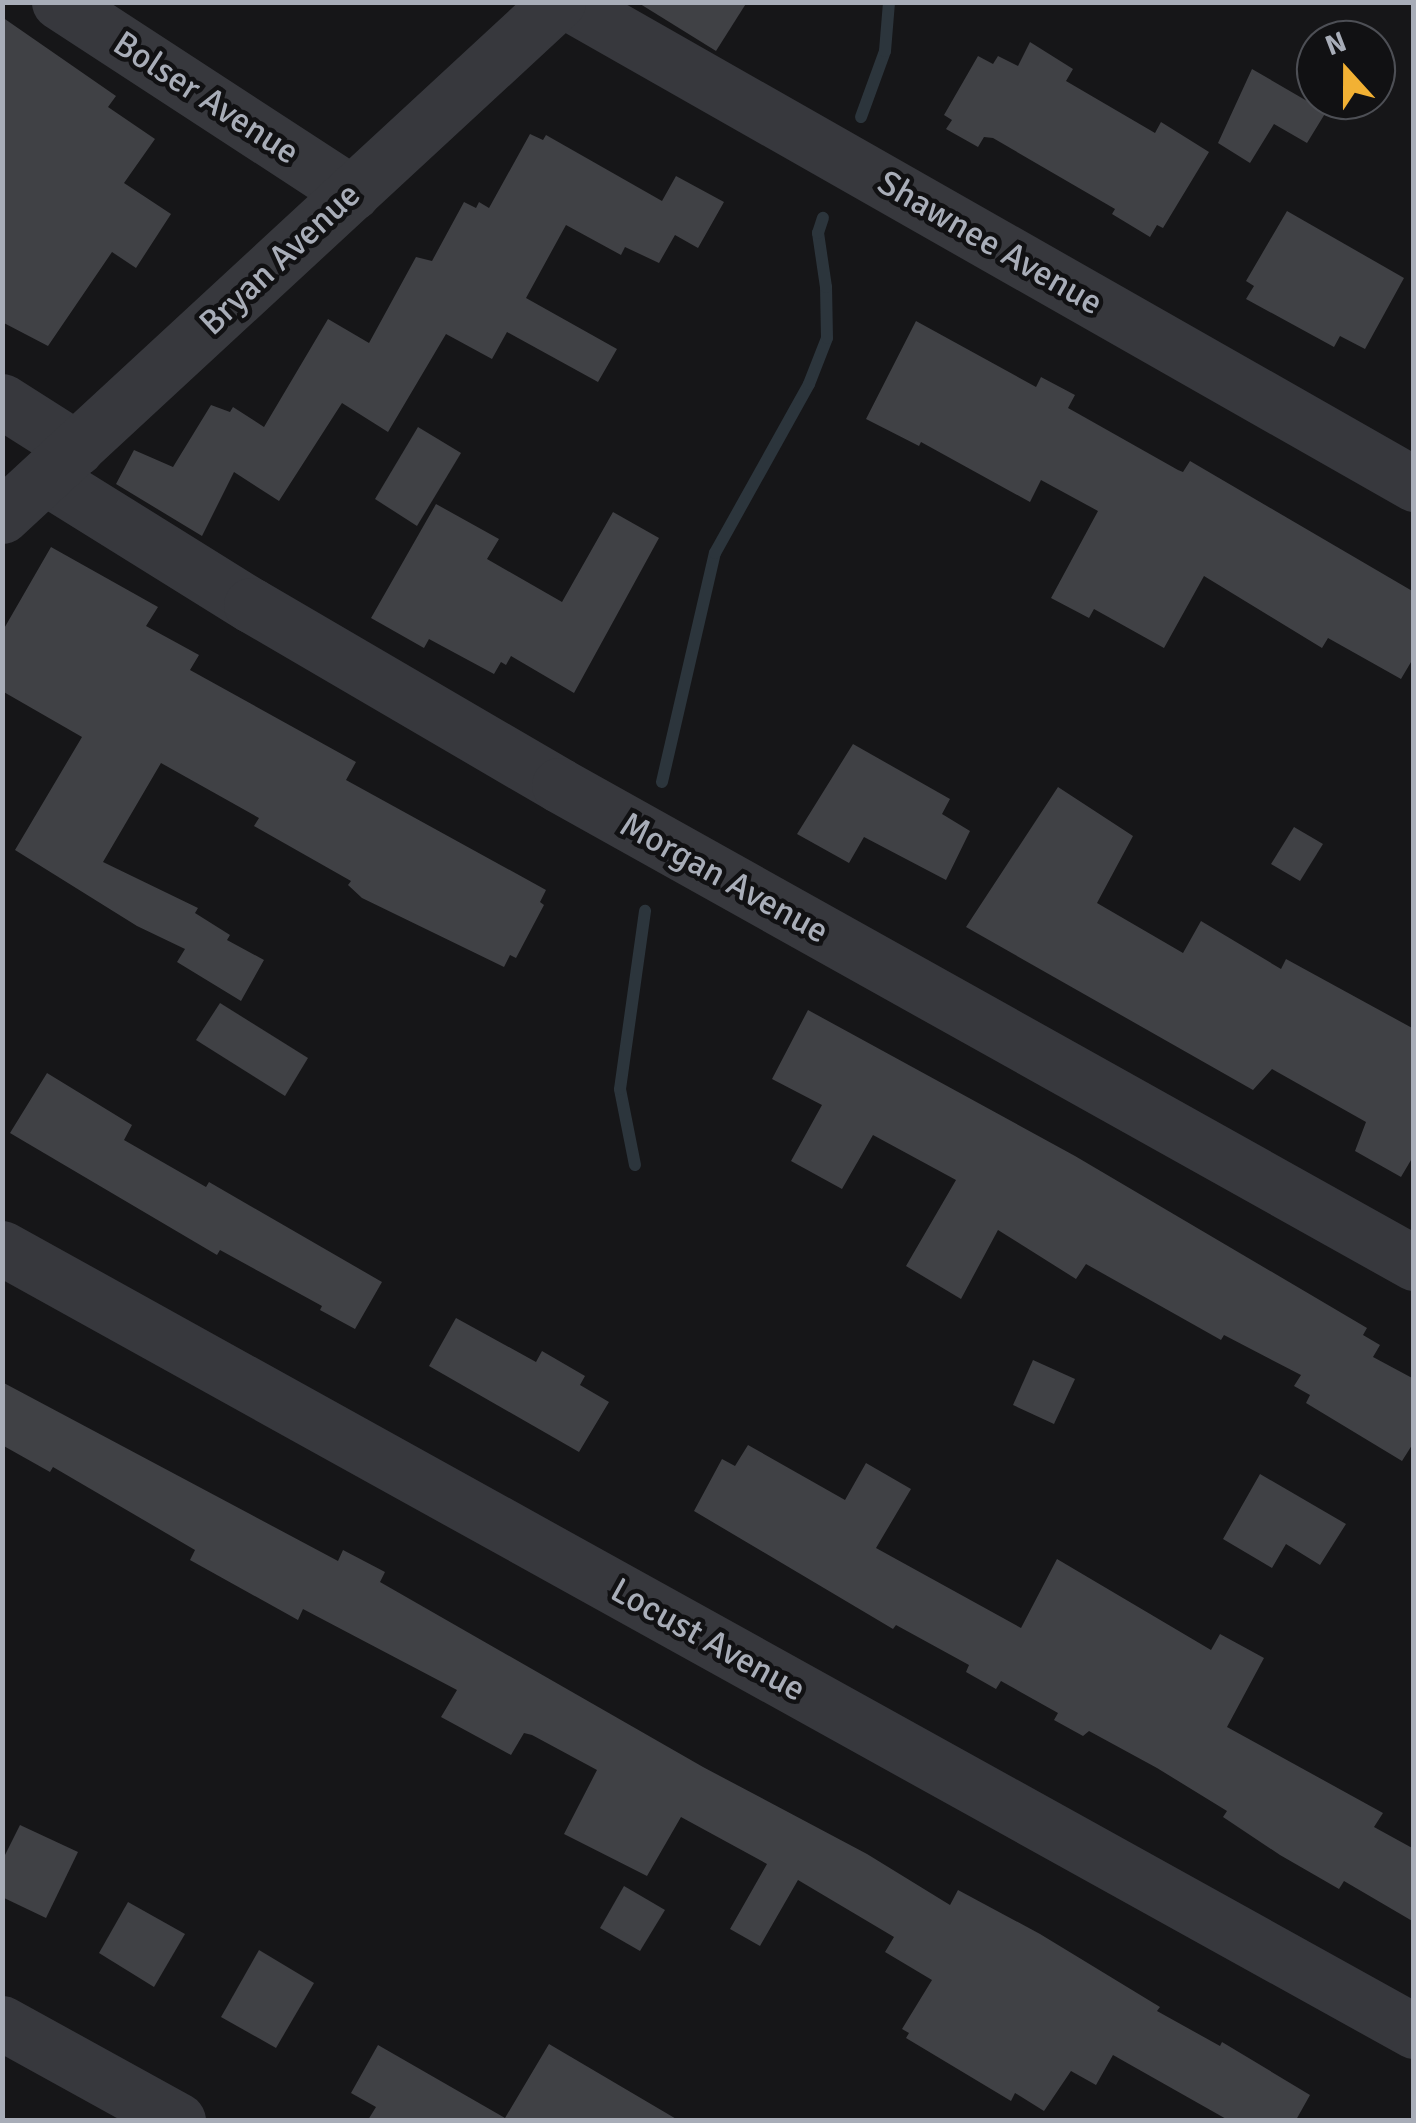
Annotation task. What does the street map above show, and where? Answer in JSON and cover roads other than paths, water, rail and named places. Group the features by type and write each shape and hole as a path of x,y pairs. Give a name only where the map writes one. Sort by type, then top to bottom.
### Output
{"street":[{"name":"Bolser Avenue","path":"59,2 352,193"},
{"name":"Bryan Avenue","path":"2,516 558,2"},
{"name":"Shawnee Avenue","path":"567,2 1414,484"},
{"name":"Morgan Avenue","path":"2,402 60,462 251,605 558,786 1414,1263"},
{"name":"Locust Avenue","path":"2,1248 1414,2032"},
{"path":"2,2023 178,2120"}],"waterway":[{"path":"861,117 885,51 889,2"},
{"path":"662,782 715,553 809,384 827,338 826,287 818,233 823,218"},
{"path":"635,1165 620,1089 645,911"}]}
